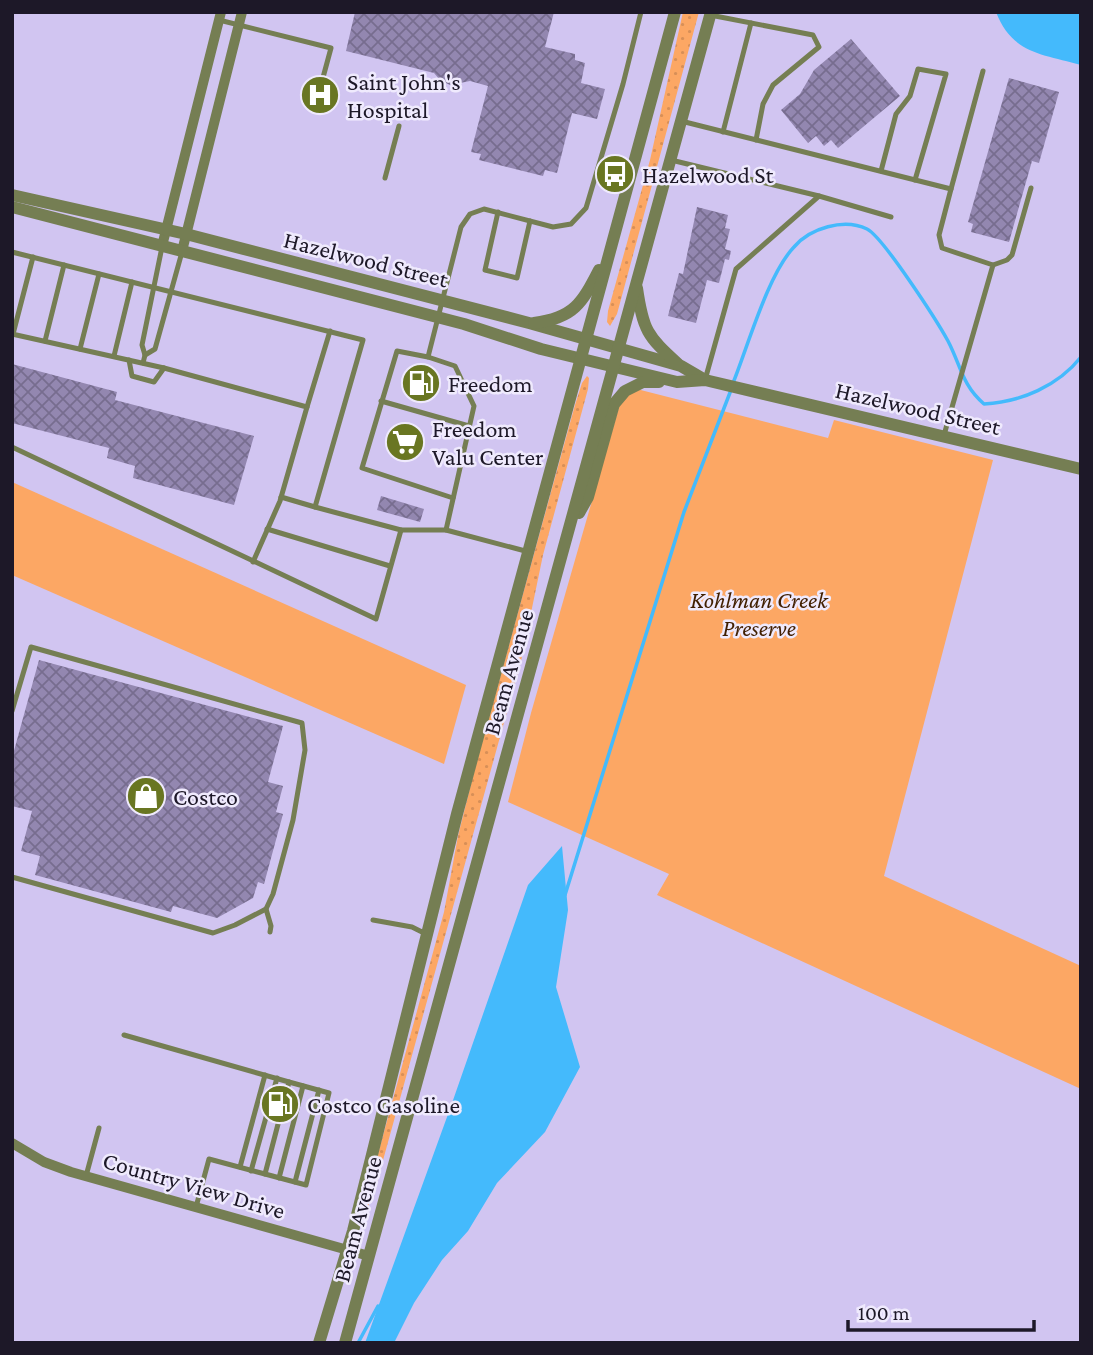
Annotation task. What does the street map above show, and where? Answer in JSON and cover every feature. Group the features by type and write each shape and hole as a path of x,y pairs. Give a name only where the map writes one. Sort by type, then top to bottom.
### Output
{"street":[{"path":"183,251 242,12"},
{"name":"Beam Avenue","path":"319,1343 347,1250 429,935 457,814 675,12"},
{"name":"Beam Avenue","path":"345,1343 710,13"},
{"path":"162,246 220,16"},
{"name":"Hazelwood Street","path":"12,195 186,234 529,323 681,366 705,380"},
{"name":"Hazelwood Street","path":"12,207 614,367 677,382 705,380 1081,469"},
{"path":"529,323 557,319 578,306 609,251"},
{"path":"636,282 647,331 658,346 681,366"},
{"path":"568,532 588,497 614,404 625,391 643,382 677,382"},
{"name":"Country View Drive","path":"12,1143 44,1162 86,1177 369,1256"}],"lane":[{"path":"428,357 461,227 470,214 484,209 553,227 571,224 586,208 623,84 641,12"},
{"path":"710,13 813,35 818,47 773,85 764,104 756,140"},
{"path":"220,16 239,25 331,48 318,96"},
{"path":"723,132 751,23"},
{"path":"881,171 896,114 910,96 918,69 946,74 915,180"},
{"path":"983,71 939,235 942,248 993,265 1007,260 1012,255 1031,188"},
{"path":"681,121 951,189"},
{"path":"385,178 399,126"},
{"path":"670,160 819,196 891,217"},
{"path":"705,380 736,269 819,196"},
{"path":"498,212 485,270 517,278 530,221"},
{"path":"143,363 145,355 142,345 162,246"},
{"path":"145,355 155,349 183,251"},
{"path":"12,252 363,340 315,507"},
{"path":"33,257 13,334 164,368 307,407"},
{"path":"45,341 64,265"},
{"path":"944,435 993,265"},
{"path":"80,349 99,274"},
{"path":"114,356 132,282"},
{"path":"253,562 281,497 330,331"},
{"path":"446,530 474,406 455,366 397,351 362,468 453,498"},
{"path":"129,360 132,376 154,382 164,368"},
{"path":"381,401 469,426"},
{"path":"12,447 376,619 401,530"},
{"path":"281,497 401,530 446,530 529,552"},
{"path":"267,529 390,566"},
{"path":"12,711 31,648 302,723 305,750 293,820 273,894 266,909 235,926 213,933 12,877"},
{"path":"266,909 270,932"},
{"path":"373,920 412,928 429,935"},
{"path":"124,1035 329,1093 306,1185 209,1158 196,1207"},
{"path":"240,1167 265,1075"},
{"path":"251,1171 277,1078"},
{"path":"265,1174 289,1082"},
{"path":"279,1178 303,1086"},
{"path":"295,1182 319,1090"},
{"path":"86,1177 99,1128"}],"green space":[{"path":"683,12 699,12 617,314 610,326 607,322 608,311 650,160"},
{"path":"587,376 588,389 543,555 521,661 377,1182 367,1210 363,1209 444,912 458,836 474,772 575,405"},
{"name":"Kohlman Creek Preserve","path":"625,386 828,438 834,420 993,460 884,876 1081,966 1081,1089 657,895 669,874 508,802"},
{"path":"12,482 466,685 444,764 12,575"}],"water":[{"path":"996,12 1081,12 1081,65 1030,50 1020,44 1003,26"},
{"path":"562,846 568,910 556,987 580,1067 545,1132 497,1183 468,1231 442,1260 414,1303 394,1343 365,1343 528,885"}],"building":[{"name":"Saint John's Hospital","path":"355,12 554,12 545,47 575,54 575,60 585,63 581,83 605,89 597,119 572,113 557,173 545,170 543,176 479,160 481,154 471,152 488,86 470,81 450,85 434,73 346,51"},
{"path":"851,39 900,96 838,148 831,140 824,146 816,136 808,143 781,110 800,94 814,70"},
{"path":"1009,78 1059,92 1039,163 1032,161 1009,242 971,232 973,224 968,222"},
{"path":"697,207 728,215 725,228 730,229 725,249 731,251 729,260 725,259 719,283 707,280 696,323 668,316 679,273 683,274"},
{"path":"12,364 117,392 115,400 254,436 234,505 133,478 135,466 107,458 109,448 12,423"},
{"path":"381,496 424,509 420,522 377,510"},
{"name":"Costco","path":"39,660 283,726 268,782 283,786 276,812 283,814 264,884 258,882 253,898 217,918 173,906 171,912 35,875 40,856 21,851 32,811 12,806 12,758"}],"waterway":[{"path":"733,383 759,311 785,259 794,247 809,235 828,227 848,224 867,229 885,247 933,316 948,341 966,382 984,404 1012,400 1038,391 1061,376 1081,357"},
{"path":"565,895 684,512 731,390"},
{"path":"358,1343 378,1306"}],"place":[{"name":"Saint John's Hospital","path":"320,95"},
{"name":"Hazelwood St","path":"615,174"},
{"name":"Freedom","path":"421,383"},
{"name":"Freedom Valu Center","path":"405,442"},
{"name":"Costco","path":"146,796"},
{"name":"Costco Gasoline","path":"280,1104"}]}
